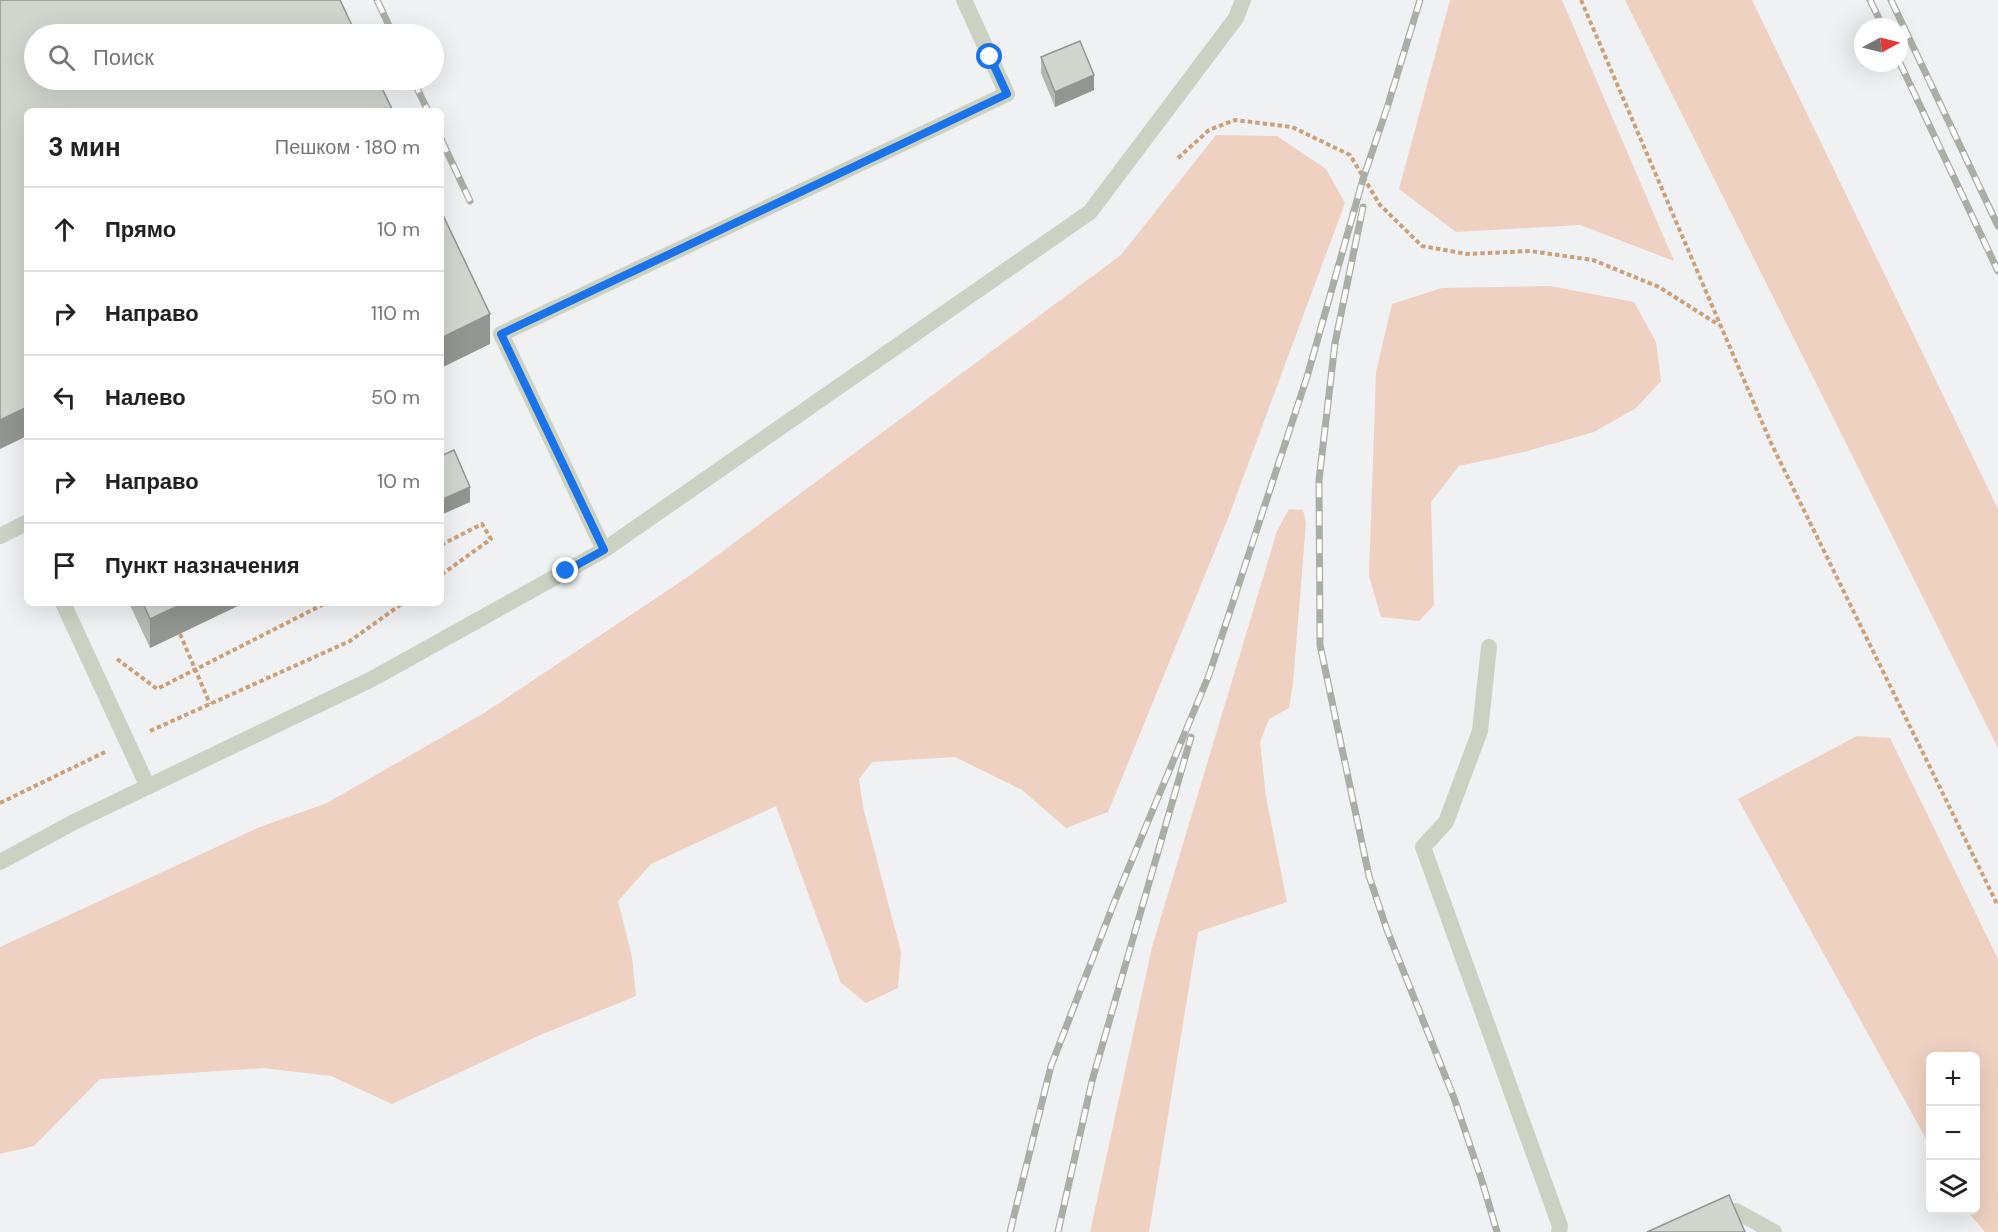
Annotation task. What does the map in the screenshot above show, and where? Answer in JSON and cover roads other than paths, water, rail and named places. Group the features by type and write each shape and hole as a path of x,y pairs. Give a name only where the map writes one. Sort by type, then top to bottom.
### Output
{"lane":[{"path":"604,550 501,334 1007,94 964,0"},
{"path":"0,862 74,822 372,679 604,550 1090,212 1236,18 1243,0"},
{"path":"0,536 24,524"},
{"path":"64,606 148,787"},
{"path":"1489,647 1480,731 1446,822 1423,847 1560,1226 1559,1232"},
{"path":"1736,1211 1774,1232"}],"railway":[{"path":"377,0 388,24"},
{"path":"1010,1232 1051,1066 1114,903 1209,675 1307,377 1363,179 1420,0"},
{"path":"1870,0 1879,18"},
{"path":"1891,0 1998,226"},
{"path":"1904,72 1998,271"},
{"path":"418,90 427,108"},
{"path":"444,145 470,201"},
{"path":"1363,207 1335,343 1319,480 1320,645 1369,876 1387,930 1454,1098 1497,1232"},
{"path":"1058,1232 1092,1081 1191,737"}]}
